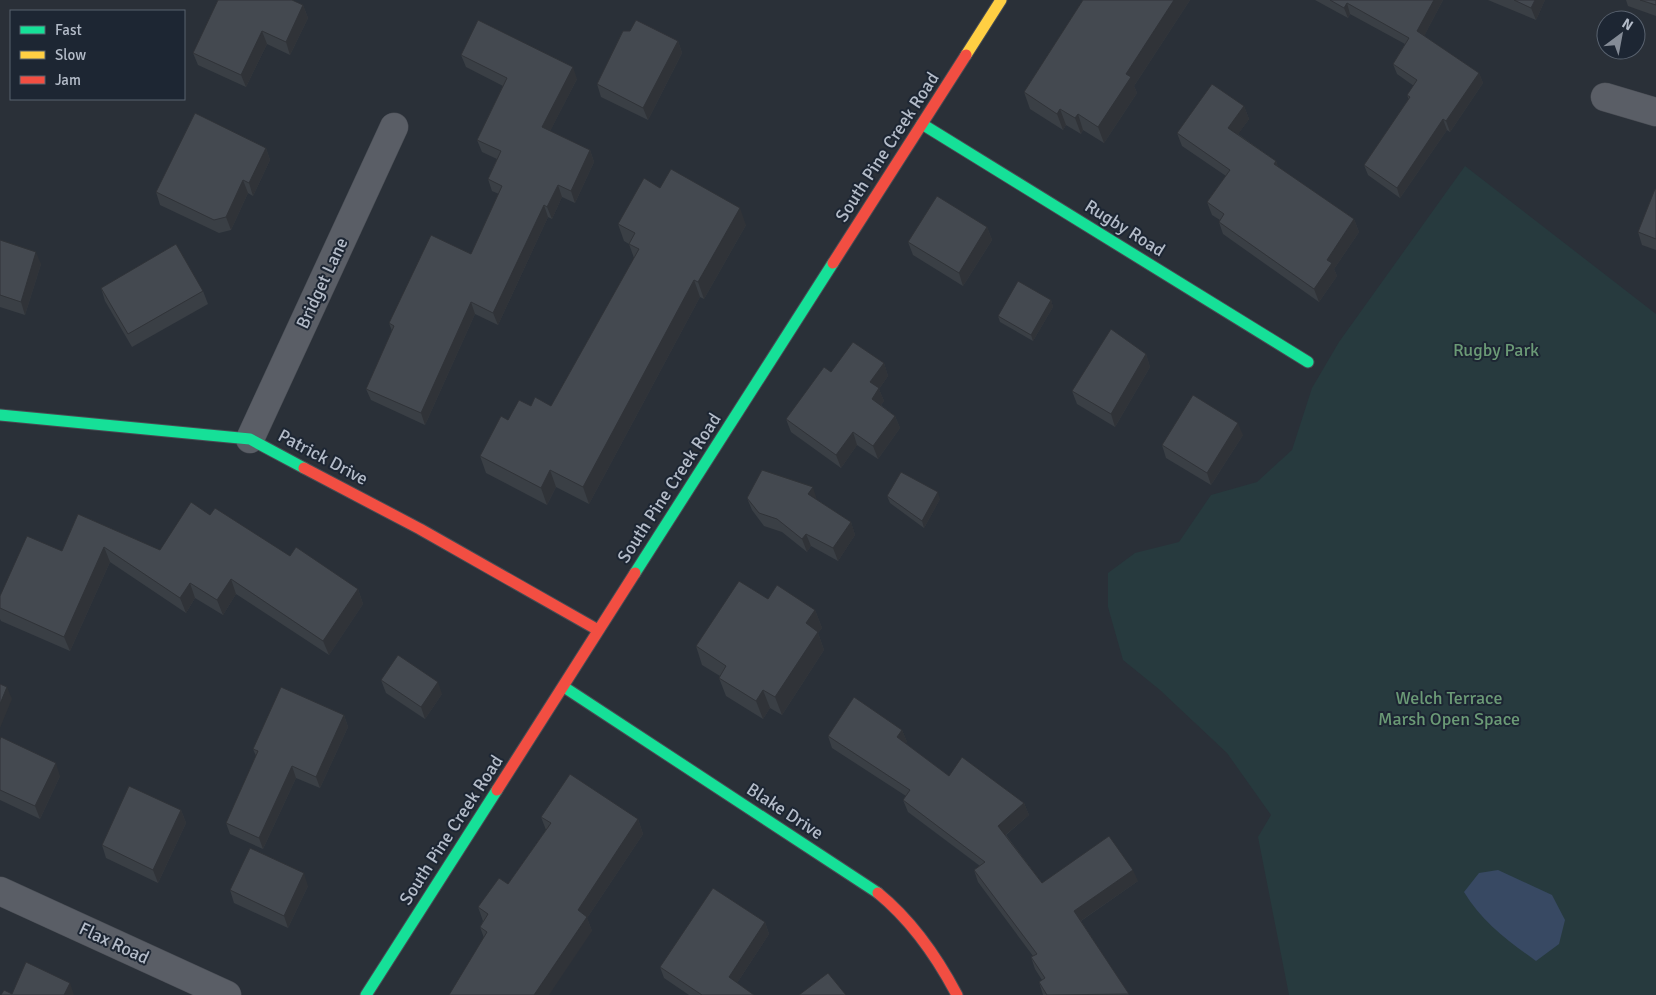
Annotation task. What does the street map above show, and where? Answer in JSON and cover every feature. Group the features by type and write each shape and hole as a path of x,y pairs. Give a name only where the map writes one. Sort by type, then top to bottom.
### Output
{"street":[{"name":"South Pine Creek Road","path":"366,995 1001,0"},
{"path":"1605,97 1656,112"},
{"name":"Rugby Road","path":"922,124 1308,362"},
{"name":"Bridget Lane","path":"250,438 394,127"},
{"name":"Patrick Drive","path":"0,415 250,438 420,529 598,630"},
{"name":"Blake Drive","path":"564,687 879,894 910,924 932,952 957,995"},
{"name":"Flax Road","path":"0,891 227,995"}],"green space":[{"name":"Welch Terrace Marsh Open Space","path":"1465,166 1656,314 1656,995 1289,995 1258,837 1271,815 1227,753 1160,690 1123,660 1108,607 1108,573 1135,553 1179,542 1211,495 1257,482 1292,450 1312,388 1339,342"}],"water":[{"path":"1498,870 1552,895 1565,920 1559,944 1536,961 1487,922 1464,892 1479,873"}],"building":[{"path":"218,0 292,0 303,5 286,42 262,31 241,75 193,53"},
{"path":"1083,0 1174,0 1126,74 1131,77 1098,127 1078,114 1075,118 1060,109 1057,114 1024,92"},
{"path":"1330,0 1434,0 1417,31 1479,73 1446,121 1443,119 1397,188 1364,165 1410,97 1407,95 1417,80 1393,64 1409,38 1347,3 1344,8"},
{"path":"1514,0 1535,0 1531,8"},
{"path":"1640,0 1656,0 1656,5"},
{"path":"478,20 573,67 542,127 590,150 571,191 558,185 547,207 544,205 493,313 471,302 421,413 366,389 394,326 389,323 431,235 471,254 502,186 488,179 501,151 477,140 507,78 461,55"},
{"path":"636,20 678,41 643,108 597,84 623,31 630,31"},
{"path":"1212,84 1244,106 1228,128 1276,161 1274,164 1354,219 1327,260 1332,263 1314,289 1219,222 1224,214 1207,202 1230,170 1177,133"},
{"path":"195,113 266,148 249,183 243,180 226,217 214,220 156,192"},
{"path":"671,169 740,208 698,282 694,280 583,487 550,470 541,488 480,456 501,416 508,420 519,400 531,406 535,397 551,406 639,249 629,244 635,233 618,224 644,178 660,188"},
{"path":"1656,189 1656,239 1638,232"},
{"path":"937,196 987,227 959,273 908,242"},
{"path":"0,240 36,252 21,302 0,295"},
{"path":"176,244 203,291 128,334 101,288"},
{"path":"1018,281 1051,300 1031,335 998,316"},
{"path":"1111,329 1146,354 1111,414 1072,391"},
{"path":"853,342 884,363 870,382 879,388 872,399 895,416 873,446 853,432 836,455 786,419 824,367 831,372"},
{"path":"1193,395 1238,423 1207,473 1162,445"},
{"path":"762,470 813,487 808,494 851,522 833,548 806,534 802,539 777,519 759,513 747,498"},
{"path":"901,472 938,492 922,521 887,496"},
{"path":"191,502 210,515 215,508 290,556 296,547 358,589 323,641 231,579 217,600 190,583 180,598 104,547 64,637 0,608 0,596 27,536 62,551 78,514 160,550"},
{"path":"739,581 768,599 777,585 815,610 806,623 818,632 775,697 763,690 756,701 719,678 726,666 696,646"},
{"path":"398,655 438,682 421,707 381,680"},
{"path":"0,684 7,687 0,704"},
{"path":"281,687 344,715 316,777 292,766 259,838 226,823 258,751 253,749"},
{"path":"854,697 902,730 897,737 949,776 962,757 1024,803 998,826 1042,883 1109,836 1133,870 1074,911 1129,994 1047,995 1039,982 1045,978 1031,957 1037,954 974,870 985,862 903,800 910,790 828,736"},
{"path":"1,737 56,763 35,806 0,790"},
{"path":"570,774 638,819 578,910 587,917 534,995 449,995 487,932 480,927 488,914 478,907 499,878 508,884 551,823 541,817"},
{"path":"129,786 181,810 153,870 102,845"},
{"path":"250,848 304,873 284,916 230,890"},
{"path":"713,888 765,922 729,977 754,995 702,995 660,967"},
{"path":"26,962 70,983 64,995 1,995 4,990 12,994"},
{"path":"828,973 846,995 799,995"}],"traffic: fast":[{"path":"922,124 1308,362"},
{"path":"635,573 833,263"},
{"path":"0,415 250,439 304,468"},
{"path":"564,687 878,893"},
{"path":"366,995 497,790"}],"traffic: slow":[{"path":"966,55 1001,0"}],"traffic: jam":[{"path":"833,263 966,55"},
{"path":"304,468 420,529 598,630"},
{"path":"497,790 635,573"},
{"path":"878,893 912,927 941,967 957,995"}],"park label":[{"name":"Rugby Park","path":"1496,350"}]}
